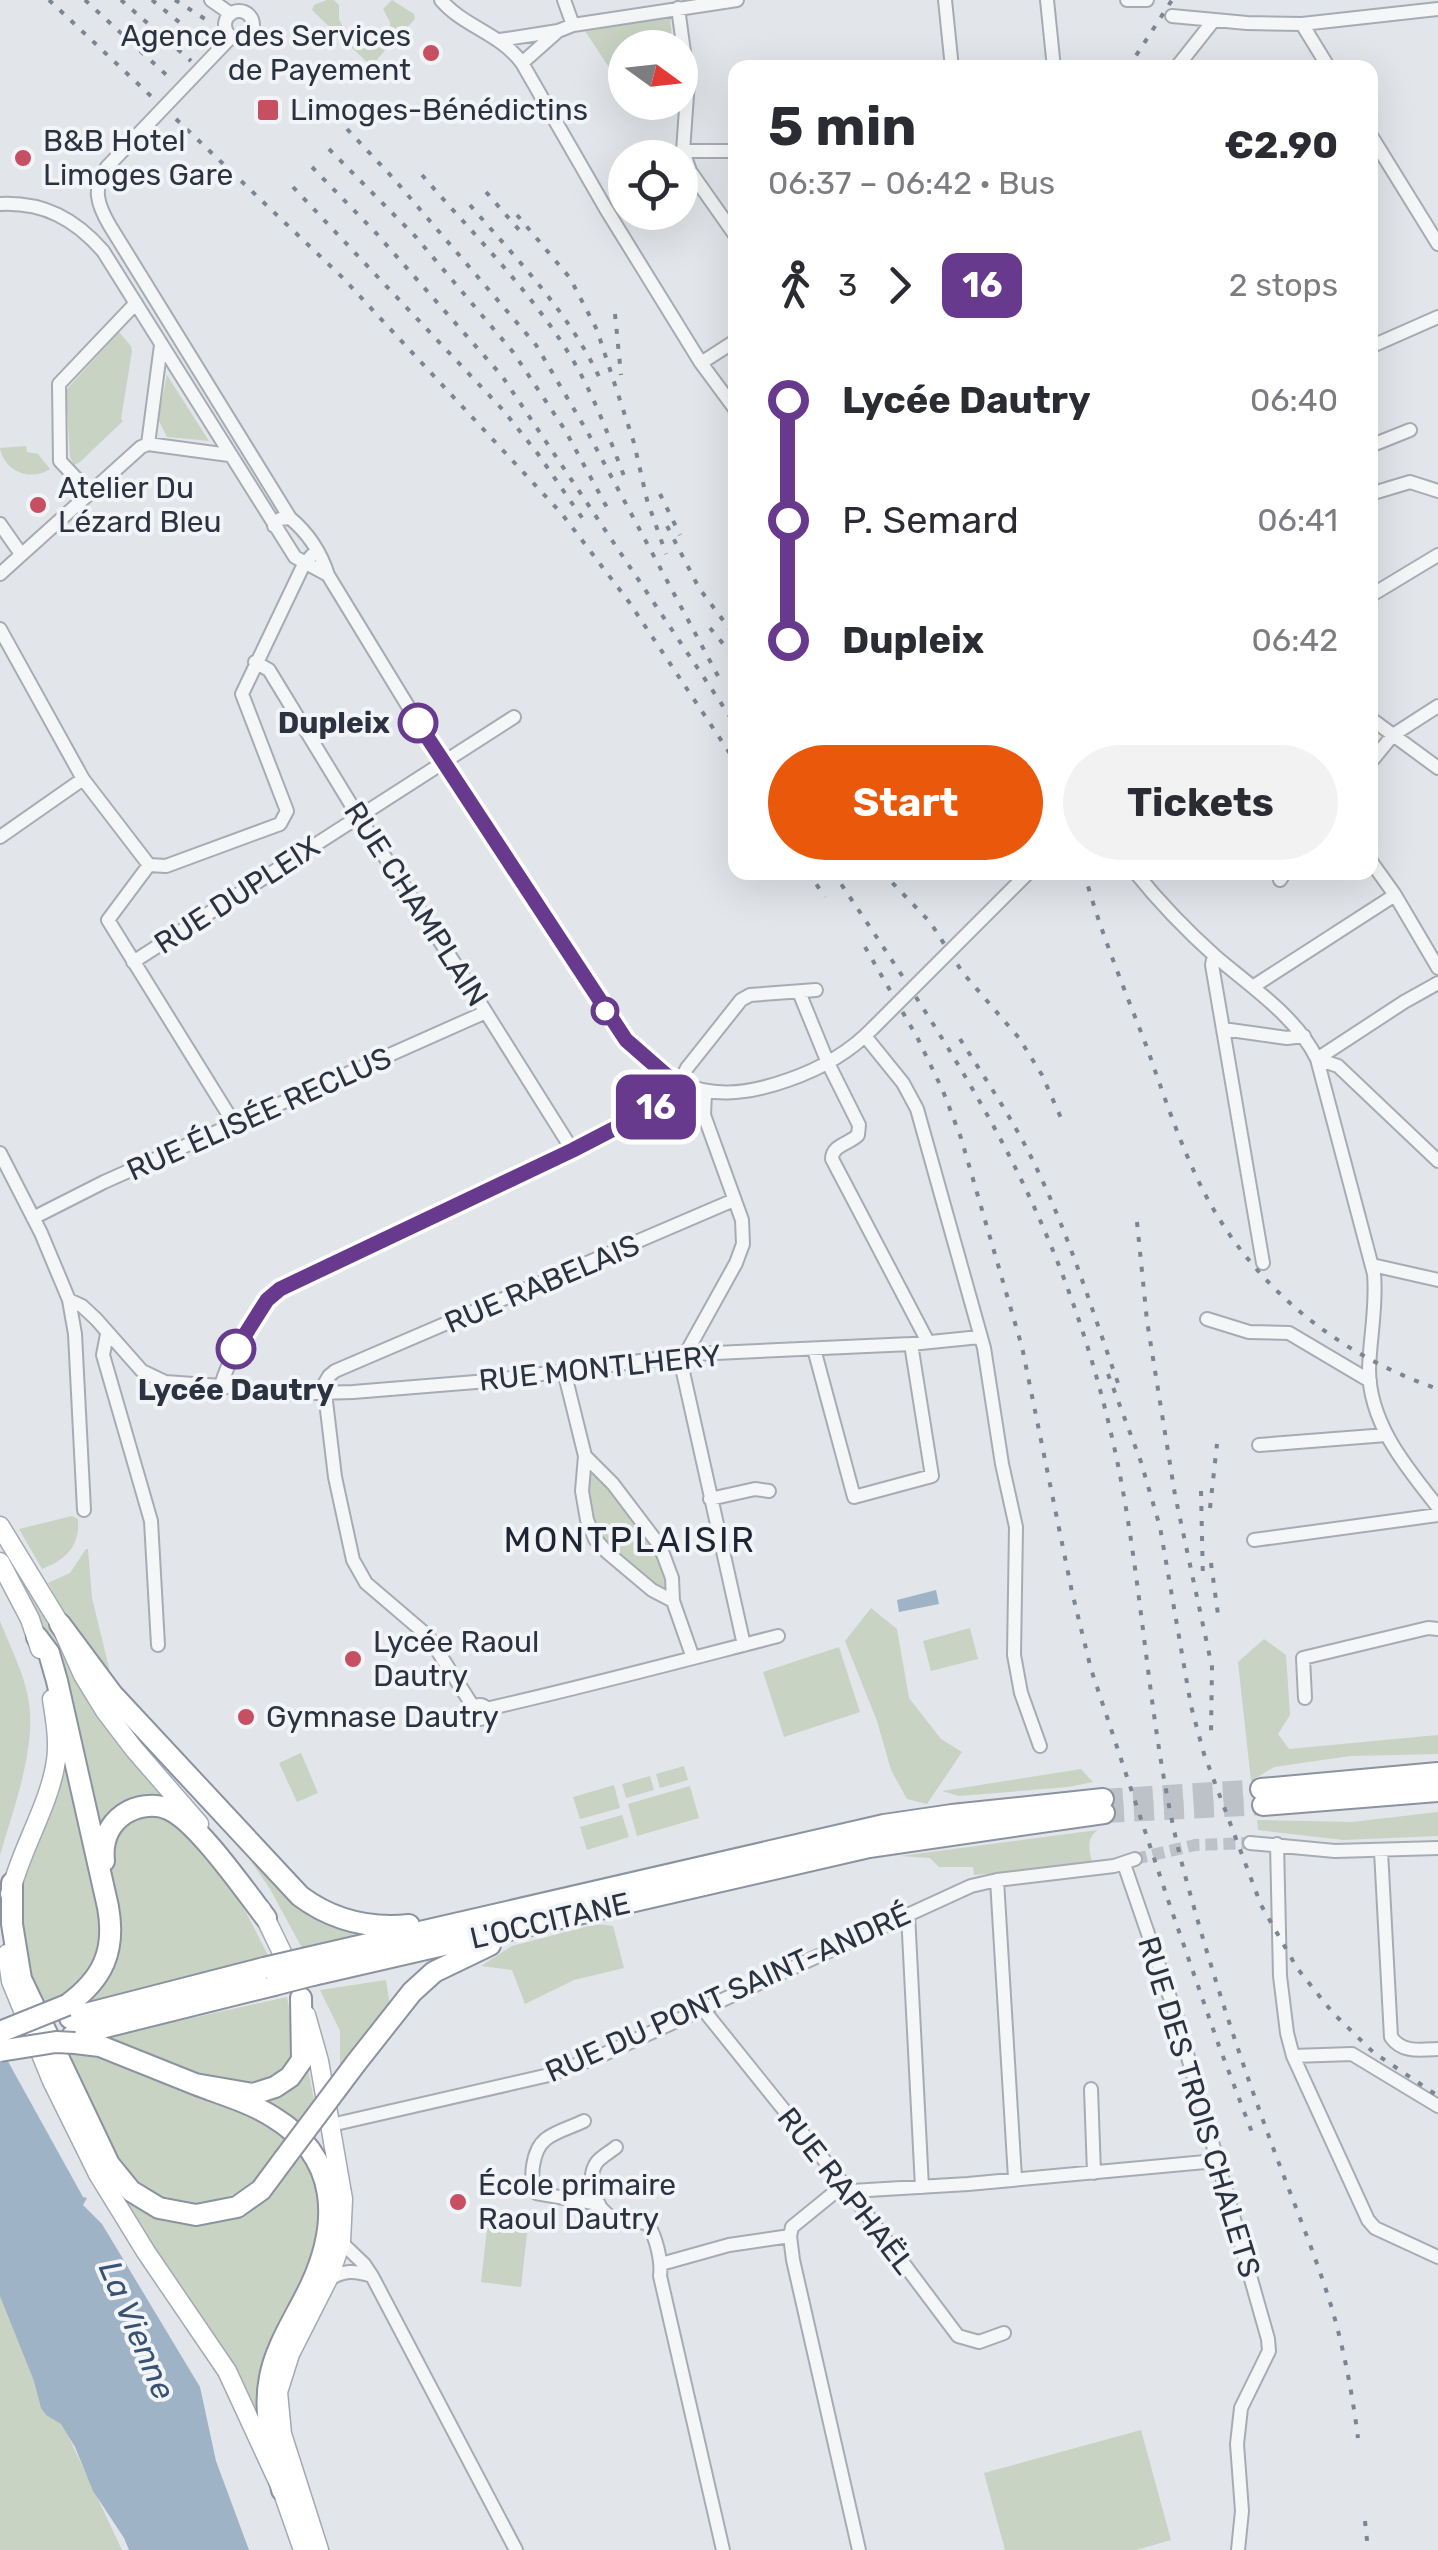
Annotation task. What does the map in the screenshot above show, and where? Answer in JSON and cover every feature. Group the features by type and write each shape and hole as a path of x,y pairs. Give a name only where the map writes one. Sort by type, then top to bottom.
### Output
{"highway":[{"path":"60,1624 112,1694 243,1838 308,1902 345,1920 386,1926 505,1912"},
{"path":"0,2051 56,2042 71,2025 107,1959 111,1931 57,1681 49,1654 37,1636"},
{"path":"1438,1773 1262,1797 1438,1792"},
{"path":"104,1888 104,1843 110,1828 133,1809 158,1806 178,1814 189,1824 266,1918"},
{"name":"L'OCCITANE","path":"71,2025 310,1967 505,1912 884,1825 969,1813 1104,1806 869,1847 570,1917 310,1967"},
{"path":"12,1883 12,1924 21,1979 109,2164 132,2190 160,2208 196,2214 237,2207 261,2190 412,1992 434,1972 478,1949 570,1917"},
{"path":"195,2084 253,2094 290,2077 302,2060 301,1998"},
{"path":"0,2032 71,2025 100,2046 271,2115 292,2130 313,2155 330,2200 330,2232 270,2374 266,2409 282,2490"}],"main road":[{"path":"0,1526 60,1624 104,1711 245,1882 266,1918 301,1998 319,2061 331,2125 343,2200 341,2242 328,2280 290,2354 278,2392 282,2434 320,2550"},
{"path":"4,1569 37,1636 55,1718 56,1759 44,1802 12,1883 3,1923 11,1981 52,2081 98,2174 227,2371 282,2490 303,2550"}],"street":[{"path":"211,0 231,14"},
{"path":"441,0 455,14 512,49 606,209 728,399"},
{"path":"564,0 572,25"},
{"path":"500,40 737,0"},
{"path":"945,0 951,60"},
{"path":"1046,0 1053,60"},
{"path":"1127,0 1147,0"},
{"path":"678,8 688,81 684,140"},
{"path":"1172,16 1302,24 1438,9"},
{"path":"245,12 251,18 253,26 246,37 231,37 225,26 231,14 245,12"},
{"path":"1182,60 1214,20"},
{"path":"1302,24 1324,60"},
{"path":"522,63 558,31"},
{"path":"231,37 102,172 97,204 290,518 303,528 322,556 328,575 442,762 626,1040 666,1075 705,1092 750,1092 806,1074 828,1063 869,1032 1021,880"},
{"path":"1378,147 1438,244"},
{"path":"698,150 728,151"},
{"path":"698,182 728,225"},
{"path":"0,204 38,208 74,223 103,251 294,556 328,575"},
{"path":"90,494 60,461 59,384 136,303"},
{"path":"1378,343 1438,317"},
{"path":"148,444 161,345"},
{"path":"701,362 728,345"},
{"path":"1378,443 1410,430"},
{"path":"0,574 142,447 148,444 229,455"},
{"path":"1378,492 1410,482 1438,492"},
{"path":"274,526 280,519 290,518"},
{"path":"0,524 22,554"},
{"path":"0,629 83,778 148,864 166,866 280,824 287,811 242,694 304,564 316,552"},
{"path":"1378,591 1438,555"},
{"name":"RUE CHAMPLAIN","path":"255,662 270,670 358,816 573,1150"},
{"path":"1378,753 1393,735 1438,706"},
{"name":"RUE DUPLEIX","path":"133,962 514,717"},
{"path":"1378,724 1438,768"},
{"path":"0,837 83,778"},
{"path":"148,864 108,920 235,1125"},
{"path":"1378,871 1438,968"},
{"path":"1142,880 1214,955 1254,986 1304,1036 1317,1059 1372,1264 1375,1296 1370,1382 1375,1405 1400,1458 1438,1507"},
{"path":"1254,986 1396,896"},
{"path":"1214,955 1212,965 1263,1263"},
{"path":"1317,1059 1438,983"},
{"path":"221,1386 237,1348 267,1300 280,1289 573,1150 681,1094 688,1068 741,1000 750,995 816,990"},
{"path":"799,992 860,1130 855,1139 832,1153 832,1159 928,1342"},
{"name":"RUE ÉLISÉE RECLUS","path":"33,1218 80,1193 486,1012"},
{"path":"1223,1029 1288,1038 1304,1036"},
{"path":"869,1032 917,1109 984,1348 1016,1528 1014,1655 1020,1693 1040,1746"},
{"path":"1317,1059 1338,1066 1438,1160"},
{"path":"705,1092 704,1115 742,1220 743,1244 685,1355 683,1372 744,1645"},
{"path":"0,1153 69,1300 75,1334 84,1510"},
{"name":"RUE RABELAIS","path":"322,1393 328,1376 349,1366 734,1200"},
{"path":"1372,1264 1438,1280"},
{"name":"RUE MONTLHERY","path":"69,1300 82,1306 142,1372 165,1382 277,1394 488,1381 685,1355 980,1337"},
{"path":"1207,1319 1242,1330 1290,1333 1370,1382"},
{"path":"108,1334 102,1354 152,1521 158,1645"},
{"path":"814,1349 854,1497 932,1476 910,1344"},
{"path":"349,1366 347,1380 354,1392"},
{"path":"564,1372 585,1456 582,1491 587,1520 608,1553 652,1590 673,1601"},
{"path":"322,1393 352,1560 366,1583 428,1636 480,1709 778,1636"},
{"path":"1259,1446 1386,1435"},
{"path":"585,1456 613,1484 660,1546 672,1578 673,1601 693,1658"},
{"path":"710,1499 755,1489 769,1492"},
{"path":"1254,1540 1438,1515"},
{"path":"1305,1698 1303,1658 1428,1628 1438,1629"},
{"path":"1250,1843 1335,1851 1438,1848"},
{"path":"1276,1844 1281,1995 1294,2056 1368,2220 1376,2228 1438,2257"},
{"path":"1382,1851 1391,2036 1405,2049 1438,2049"},
{"name":"RUE DU PONT SAINT-ANDRÉ","path":"331,2125 549,2075 600,2056 971,1886 1130,1862"},
{"name":"RUE DES TROIS CHALETS","path":"1130,1862 1268,2339 1269,2351 1241,2408 1237,2444 1242,2512 1238,2550"},
{"path":"997,1880 1015,2178"},
{"path":"908,1914 922,2187"},
{"name":"RUE RAPHAËL","path":"702,2008 958,2336 979,2342 1004,2334"},
{"path":"1294,2056 1352,2054 1438,2106"},
{"path":"1090,2090 1094,2172"},
{"path":"584,2121 544,2140 531,2183 536,2194 599,2204"},
{"path":"616,2147 596,2164 592,2189 609,2216 647,2223 652,2229 723,2550"},
{"path":"859,2550 793,2260 792,2227 835,2192 1216,2161"},
{"path":"662,2264 729,2245 790,2236"},
{"path":"341,2242 372,2276 516,2550"},
{"path":"328,2280 339,2272 372,2276"}],"green space":[{"path":"327,0 339,5 339,19 345,31 340,37 312,10 314,5"},
{"path":"392,0 414,14 415,19 395,40 389,35 390,22 383,9"},
{"path":"670,17 671,30 608,30 608,66 585,31"},
{"path":"354,40 367,46 381,44 386,49 374,63 368,63 349,45"},
{"path":"119,332 132,351 123,421 74,465 70,457 66,390"},
{"path":"167,375 209,441 167,437 158,419"},
{"path":"26,446 27,452 38,454 50,469 34,474 19,472 7,463 0,448"},
{"path":"590,1468 657,1550 668,1584 662,1588 618,1557 600,1537 589,1508"},
{"path":"72,1516 78,1519 74,1544 58,1561 42,1569 19,1529"},
{"path":"86,1549 92,1598 112,1680 78,1637 48,1583 70,1573"},
{"path":"29,1588 70,1669 106,1728 169,1799 98,1836 59,1670 26,1590"},
{"path":"871,1608 897,1629 909,1698 941,1739 962,1752 927,1804 907,1799 891,1770 877,1721 845,1641"},
{"path":"0,1621 24,1682 30,1721 22,1779 0,1855"},
{"path":"970,1628 978,1659 931,1671 923,1641"},
{"path":"1264,1639 1286,1655 1290,1715 1278,1734 1289,1749 1438,1735 1438,1754 1350,1756 1274,1767 1251,1781 1238,1662"},
{"path":"839,1647 860,1712 784,1737 763,1672"},
{"path":"65,1750 104,1914 104,1944 81,1988 40,2008 23,1964 20,1891 58,1791"},
{"path":"301,1753 318,1793 297,1802 279,1763"},
{"path":"684,1766 688,1780 660,1788 656,1774"},
{"path":"1081,1769 1093,1782 959,1796 942,1791"},
{"path":"650,1776 654,1790 626,1798 622,1784"},
{"path":"614,1785 620,1808 580,1819 573,1797"},
{"path":"690,1786 699,1818 637,1836 628,1804"},
{"path":"146,1810 185,1827 235,1891 269,1957 72,2007 97,1985 107,1860 113,1832"},
{"path":"1438,1812 1438,1836 1343,1840 1258,1830 1257,1820 1352,1822"},
{"path":"622,1815 629,1837 587,1850 580,1827"},
{"path":"1098,1830 1090,1841 1092,1864 974,1875 973,1867 939,1867 930,1858 900,1856"},
{"path":"234,1836 285,1888 377,1933 302,1948 270,1889"},
{"path":"597,1924 613,1926 624,1968 574,1980 525,2004 512,1970 481,1966 512,1946"},
{"path":"386,1980 391,2013 340,2066 340,2031 320,1990"},
{"path":"287,1997 293,2035 291,2055 282,2072 268,2081 247,2084 197,2074 106,2037"},
{"path":"63,2053 98,2054 157,2081 269,2120 292,2137 259,2179 233,2195 190,2204 165,2200 148,2193 111,2159"},
{"path":"307,2064 315,2106 300,2127 251,2101"},
{"path":"304,2152 324,2203 272,2460 100,2167 125,2194 215,2220 284,2175"},
{"path":"489,2211 529,2216 521,2287 481,2282"},
{"path":"0,2291 122,2550 0,2550"},
{"path":"1141,2430 1171,2540 1136,2550 1005,2550 984,2473"}],"water":[{"path":"936,1590 939,1604 899,1612 897,1600"},
{"name":"La Vienne","path":"0,2047 87,2198 83,2205 102,2224 200,2387 216,2461 249,2550 129,2550 93,2491 61,2424 41,2408 0,2296"}],"tunnel":[{"path":"1103,1799 1261,1789"},
{"path":"1104,1813 1263,1805"},
{"path":"1135,1859 1195,1845 1250,1843"}],"railway":[{"path":"49,0 153,98"},
{"path":"85,0 173,81"},
{"path":"121,0 191,61"},
{"path":"152,0 206,44"},
{"path":"175,0 213,24"},
{"path":"1133,60 1172,0"},
{"path":"176,119 343,278 562,514 629,602 728,750"},
{"path":"347,129 536,345 588,433 718,676"},
{"path":"329,149 415,236 513,352 565,430 611,515"},
{"path":"312,167 502,376 728,714"},
{"path":"422,175 502,265 558,337 589,390 624,476"},
{"path":"293,187 503,410 585,522"},
{"path":"486,192 520,231"},
{"path":"470,205 558,310 601,381"},
{"path":"517,215 570,278 597,330 666,554"},
{"path":"615,314 621,375"},
{"path":"660,494 680,535"},
{"path":"667,526 699,588 728,627"},
{"path":"710,628 728,650"},
{"path":"813,880 825,897"},
{"path":"838,880 983,1107 1022,1180 1072,1299 1098,1381 1118,1465 1175,1834 1236,2042 1329,2299 1358,2438"},
{"path":"890,880 930,922 963,973 1019,1038 1042,1075 1061,1118"},
{"path":"1087,880 1177,1130 1218,1217 1267,1281 1297,1309 1363,1355 1438,1389"},
{"path":"865,947 917,1037 961,1138 1022,1347 1091,1669 1168,1900 1253,2135"},
{"path":"960,1039 1018,1133 1047,1191 1118,1383"},
{"path":"1137,1222 1147,1321 1175,1495 1212,1667 1211,1731"},
{"path":"1108,1374 1160,1527 1191,1706 1204,1754 1261,1905 1297,1968 1333,2013 1373,2052 1438,2096"},
{"path":"1210,1508 1217,1444"},
{"path":"1201,1491 1203,1581"},
{"path":"1211,1563 1219,1622"},
{"path":"1365,2521 1368,2550"}],"bus line":[{"name":"16","path":"236,1349 267,1300 280,1289 573,1150 681,1094 687,1086 666,1075 626,1040 418,723"}],"place":[{"name":"Agence des Services de Payement","path":"431,53"},
{"name":"Limoges-Bénédictins","path":"268,110"},
{"name":"B&B Hotel Limoges Gare","path":"23,158"},
{"name":"Atelier Du Lézard Bleu","path":"38,505"},
{"name":"Dupleix","path":"418,723"},
{"name":"Lycée Dautry","path":"236,1349"},
{"name":"Lycée Raoul Dautry","path":"353,1659"},
{"name":"Gymnase Dautry","path":"246,1717"},
{"name":"École primaire Raoul Dautry","path":"458,2202"}],"district":[{"name":"MONTPLAISIR","path":"630,1540"}]}
